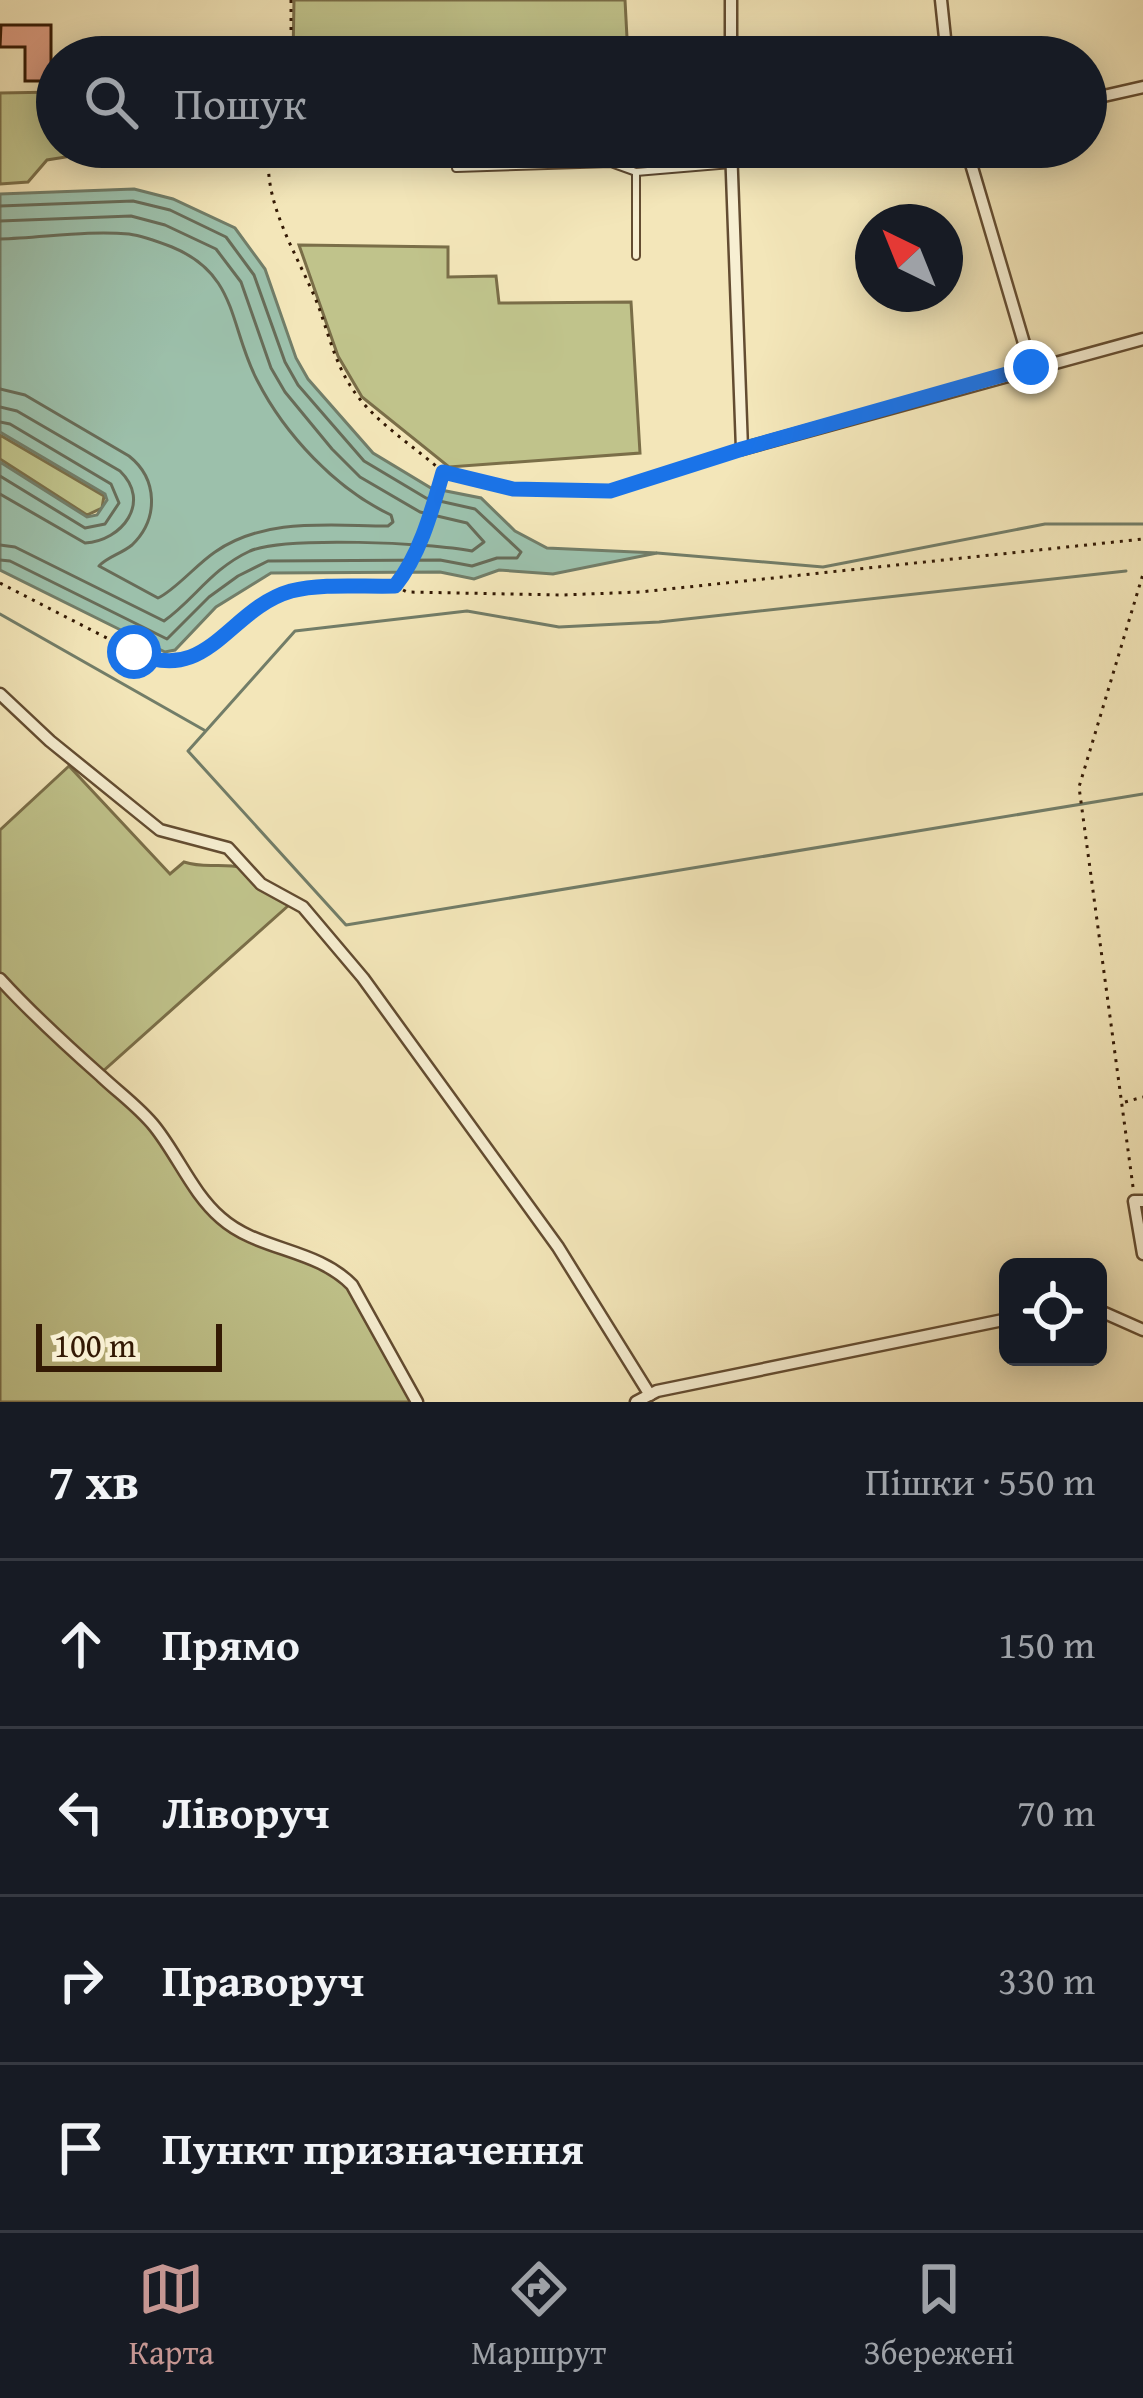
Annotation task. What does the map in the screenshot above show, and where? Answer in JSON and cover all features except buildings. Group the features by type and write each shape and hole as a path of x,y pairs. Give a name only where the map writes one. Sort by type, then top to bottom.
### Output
{"street":[{"path":"730,0 731,36"},
{"path":"941,0 945,36"},
{"path":"1107,95 1143,87"},
{"path":"731,168 742,449 1143,339"},
{"path":"972,168 1031,367"},
{"path":"0,694 160,830 228,848 261,884 303,907 364,978 558,1246 650,1395"},
{"path":"0,979 154,1127 223,1220 314,1258 352,1285 417,1402"},
{"path":"1139,1201 1143,1254"},
{"path":"1107,1314 1143,1330"},
{"path":"636,1402 650,1395 999,1321"}],"lane":[{"path":"624,168 636,172 684,168"},
{"path":"636,172 636,256"}],"path":[{"path":"291,0 291,36"},
{"path":"267,168 334,358 360,400 443,472 513,489 610,491 742,449"},
{"path":"395,586 433,508 443,472"},
{"path":"0,583 152,661 173,663 191,659 258,608 289,592 395,586 407,592 640,592 1143,539"},
{"path":"1139,1201 1078,787 1143,574"},
{"path":"1123,1103 1143,1096"}],"green space":[{"path":"294,0 625,0 627,36 293,36"},
{"path":"36,92 36,168 40,168 28,182 0,184 0,93"},
{"path":"299,245 448,247 448,277 496,276 499,303 631,302 640,453 449,467 362,397 338,356"},
{"path":"0,435 104,496 102,508 87,515 0,459"},
{"path":"69,766 170,874 184,862 241,867 264,880 289,905 102,1072 35,1012 0,973 0,830"},
{"path":"0,979 139,1111 223,1220 342,1275 417,1402 0,1402"}],"water":[{"path":"134,189 173,199 235,228 265,269 308,379 373,453 431,488 481,498 515,531 547,548 657,553 553,574 499,570 474,579 440,572 271,573 216,607 175,650 165,652 0,570 0,462 87,517 97,515 107,500 105,494 0,432 0,194"}],"waterway":[{"path":"657,553 823,567 1045,524 1143,524"},
{"path":"1126,571 659,622 559,627 467,611 295,631 188,751 346,925 1143,794"},
{"path":"0,614 204,730"}],"route":[{"path":"134,652 152,661 191,659 258,608 289,592 395,586 433,508 443,472 513,489 610,491 1031,367"}]}
